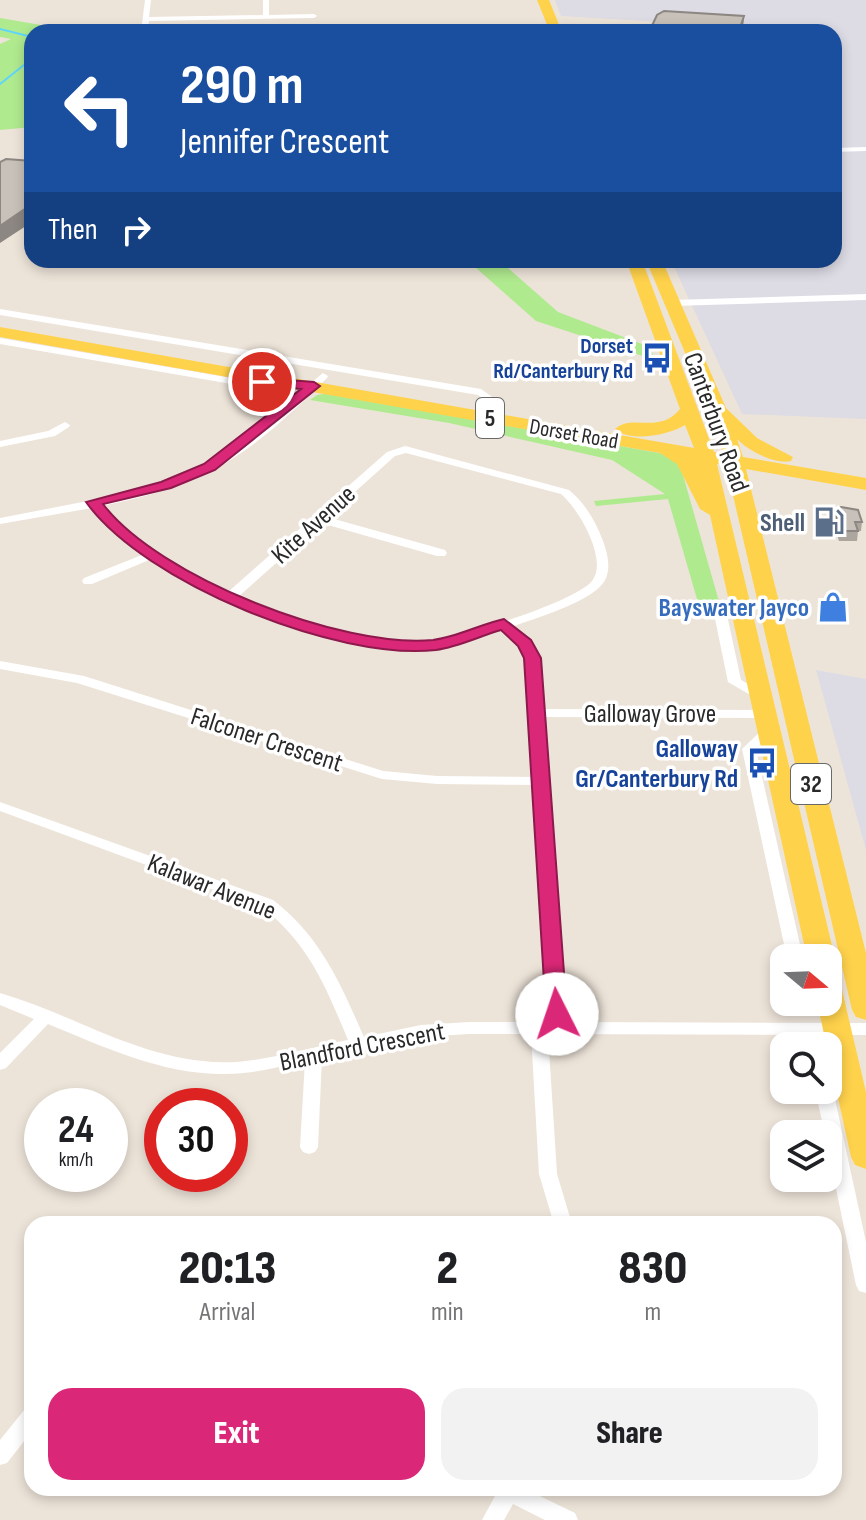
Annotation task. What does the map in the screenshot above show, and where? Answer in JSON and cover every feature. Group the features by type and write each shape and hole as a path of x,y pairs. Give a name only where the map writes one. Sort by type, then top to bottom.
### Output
{"main road":[{"path":"543,0 553,24"},
{"name":"Canterbury Road","path":"637,268 704,450 725,536 757,710 817,944"},
{"name":"Canterbury Road","path":"657,268 716,405 733,454 866,1010"},
{"name":"Dorset Road","path":"0,322 167,345 318,381 667,449 704,450 790,464 866,471"},
{"name":"Dorset Road","path":"0,332 282,381 318,381 500,406 624,429 704,450"},
{"path":"716,405 750,442 790,464"},
{"path":"624,429 673,426 689,408"},
{"path":"667,449 685,461 725,536"},
{"path":"743,490 790,464"},
{"name":"Dorset Road","path":"790,464 866,484"},
{"path":"757,710 795,714"},
{"path":"842,1042 866,1157"}],"street":[{"path":"145,24 148,0"},
{"path":"266,0 266,17"},
{"path":"146,19 314,16"},
{"path":"842,150 866,149"},
{"path":"672,303 866,297"},
{"name":"Dorset Road","path":"0,312 167,345 481,392 500,406"},
{"name":"Dorset Road","path":"0,341 243,383 282,381"},
{"path":"0,521 166,485 210,467 318,381"},
{"path":"0,444 51,434 65,425"},
{"name":"Kite Avenue","path":"228,599 398,450 413,449 539,483 565,492 582,507 594,536 602,570 600,579 594,587 572,599 504,624"},
{"path":"93,502 111,525 151,555 228,599 338,634 402,647 437,645 504,624 525,644 533,658 537,713 548,1027 548,1174 561,1216"},
{"path":"320,519 441,553"},
{"path":"88,581 151,555"},
{"name":"Canterbury Road","path":"737,600 720,614 735,682 757,710"},
{"name":"Falconer Crescent","path":"0,665 79,679 382,775 437,780 539,781"},
{"path":"735,682 757,710 749,749 792,944"},
{"name":"Galloway Grove","path":"537,713 757,710"},
{"name":"Kalawar Avenue","path":"0,806 268,904 288,918 321,959 358,1043"},
{"name":"Blandford Crescent","path":"0,999 149,1058 193,1066 246,1067 314,1056 358,1043 421,1031 548,1027 785,1027 804,1032"},
{"path":"0,1064 45,1017"},
{"name":"Blandford Crescent","path":"842,1042 866,1022"},
{"path":"309,1147 314,1056"},
{"path":"827,1104 866,1285"},
{"path":"0,1456 24,1425"},
{"path":"493,1520 503,1496"},
{"path":"517,1496 567,1520"}],"shaded area":[{"path":"555,0 866,0 866,419 742,414 675,268 842,268 842,24 698,24 561,16"},
{"path":"816,670 866,679 866,850"}],"green space":[{"path":"0,18 35,24 24,24 24,128 0,130 0,44 11,39 0,37"},
{"path":"476,268 508,268 558,312 650,347 655,360 536,321"},
{"path":"328,393 670,455 681,468 720,605 699,606 668,499 596,506 594,501 665,494 612,460 449,423 310,400"}],"building":[{"path":"664,11 744,16 741,24 653,24 657,15"},
{"path":"6,159 24,160 24,210 0,226 0,162"},
{"path":"841,507 858,510 862,522 855,522 858,531 841,531 834,510"}],"waterway":[{"path":"0,29 24,35"},
{"path":"0,84 24,65"}],"place":[{"name":"Dorset Rd/Canterbury Rd","path":"657,358"},
{"name":"Shell","path":"829,522"},
{"name":"Bayswater Jayco","path":"833,607"},
{"name":"Galloway Gr/Canterbury Rd","path":"762,763"}],"route":[{"path":"262,382 282,381 314,386 210,467 166,485 93,502 111,525 151,555 237,602 338,634 402,647 437,645 504,624 525,644 533,658 557,1014"}]}
